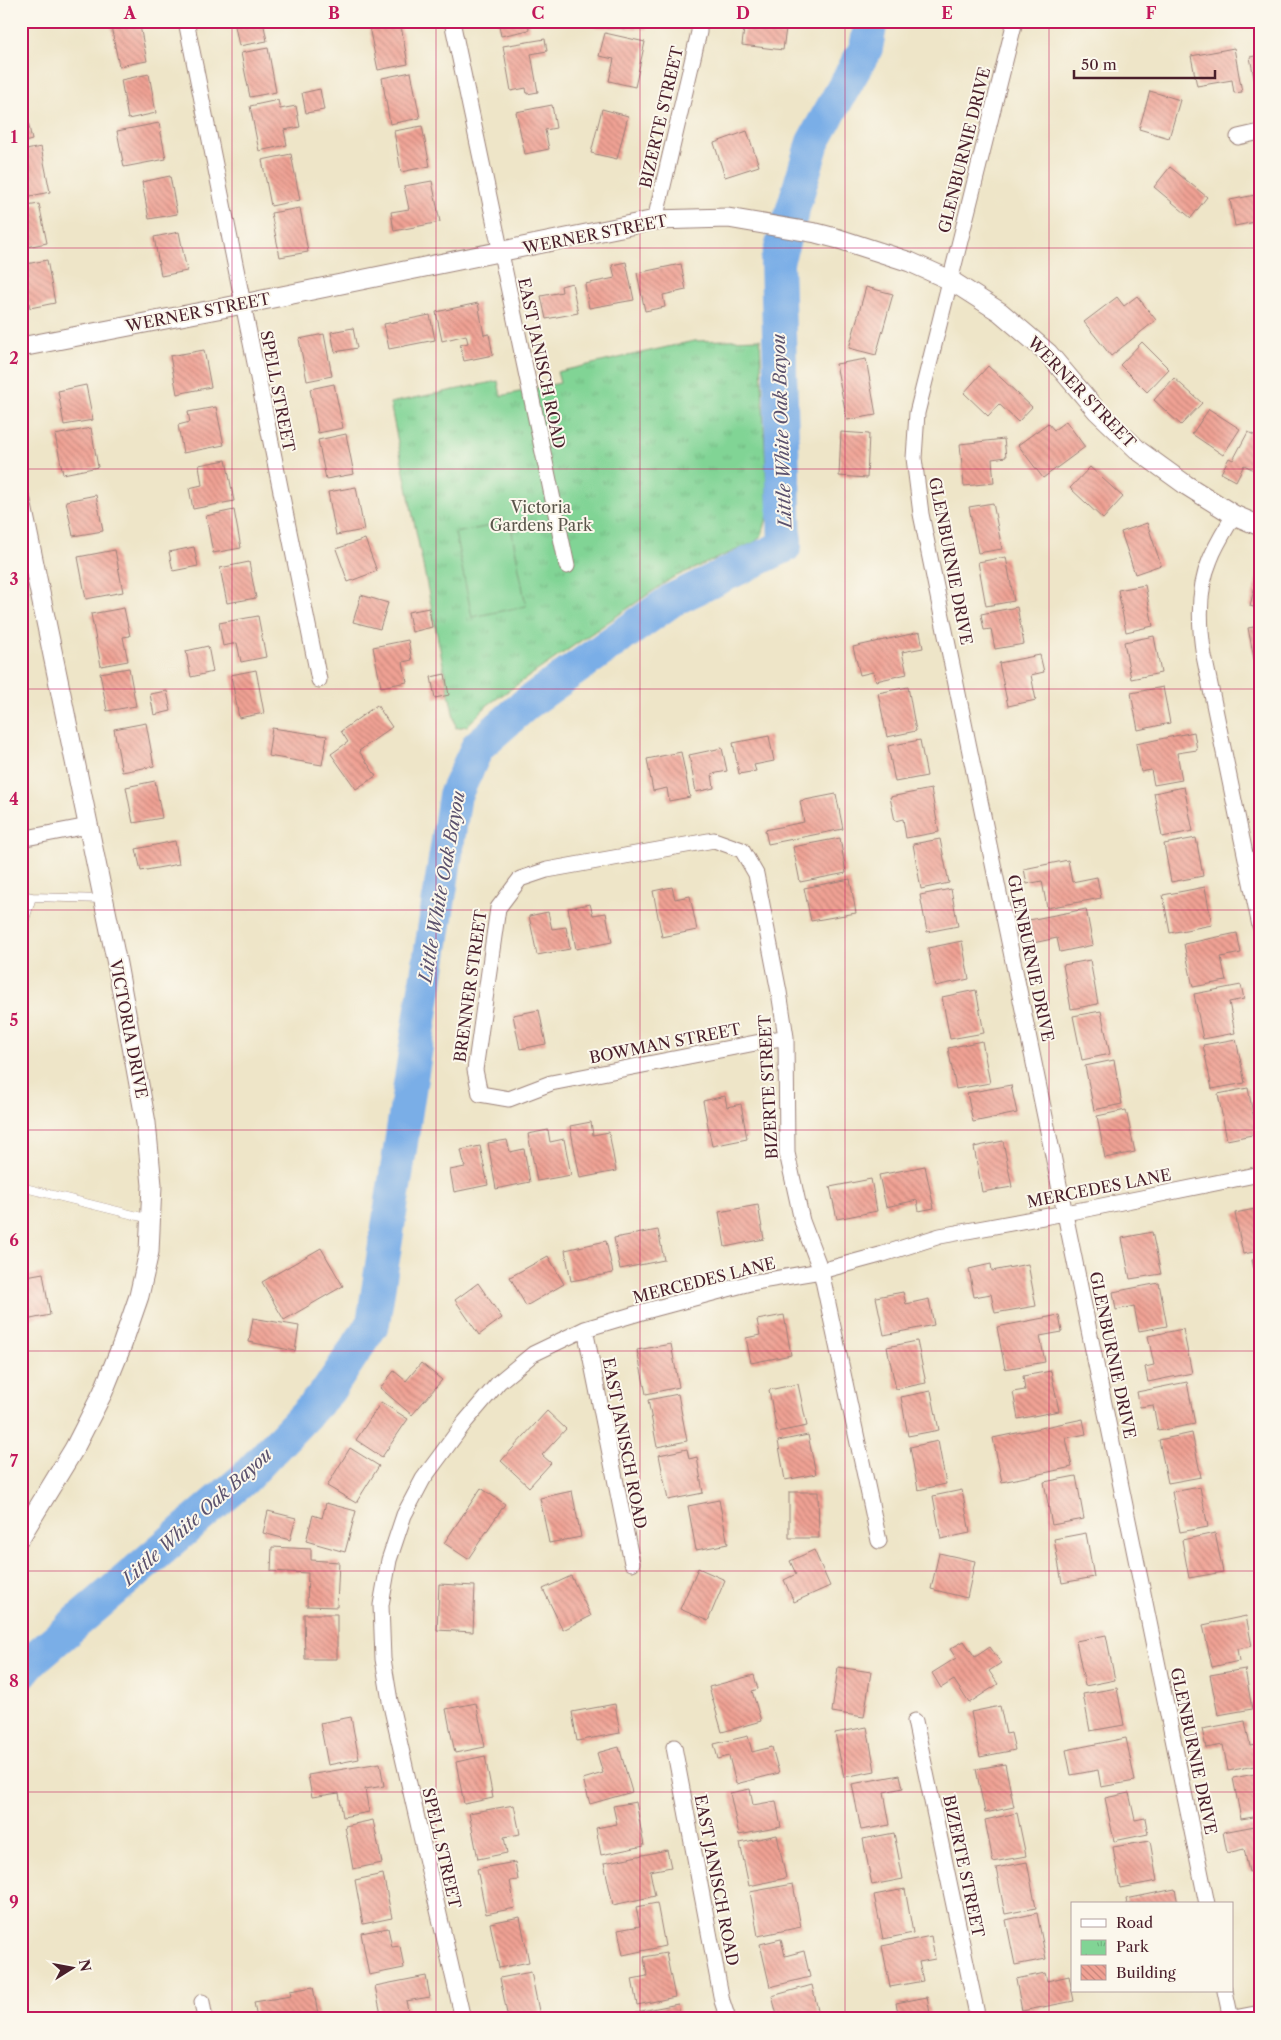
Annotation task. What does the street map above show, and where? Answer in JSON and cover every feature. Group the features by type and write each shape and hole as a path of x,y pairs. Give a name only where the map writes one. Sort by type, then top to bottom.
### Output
{"street":[{"name":"SPELL STREET","path":"186,21 319,680"},
{"name":"EAST JANISCH ROAD","path":"452,21 567,566"},
{"name":"BIZERTE STREET","path":"655,220 699,32 699,21"},
{"name":"GLENBURNIE DRIVE","path":"1015,21 917,413 915,468 921,514 1208,1902"},
{"path":"1238,137 1260,132"},
{"name":"WERNER STREET","path":"21,346 243,304 655,220 728,218 816,233 910,262 950,280 1000,312 1048,353 1097,411 1139,452 1186,485 1234,515 1260,526"},
{"name":"VICTORIA DRIVE","path":"21,501 104,899 146,1123 152,1185 147,1261 139,1296 122,1345 103,1392 74,1449 26,1517 21,1536"},
{"path":"1234,515 1209,561 1202,590 1200,626 1204,656 1260,926"},
{"path":"21,839 88,826"},
{"name":"BIZERTE STREET","path":"670,848 714,840 742,850 756,874 786,1037 787,1152 802,1221 821,1271 880,1541"},
{"name":"BRENNER STREET","path":"551,1083 510,1099 480,1094 475,1070 498,908 520,879 547,870 670,848"},
{"name":"BOWMAN STREET","path":"551,1083 786,1037"},
{"name":"MERCEDES LANE","path":"388,1684 381,1605 389,1560 404,1515 423,1479 465,1422 499,1382 533,1354 585,1329 750,1284 821,1271 940,1236 1260,1174"},
{"name":"EAST JANISCH ROAD","path":"585,1329 632,1563"},
{"name":"SPELL STREET","path":"388,1684 463,2019"},
{"name":"BIZERTE STREET","path":"916,1721 978,2019"},
{"name":"EAST JANISCH ROAD","path":"674,1747 722,2000 728,2019"},
{"path":"1225,1992 1230,2019 1260,2013"},
{"path":"202,2002 205,2019"}],"lane":[{"path":"21,895 104,899"},
{"path":"21,932 32,897"},
{"path":"21,1187 151,1219"}],"green space":[{"name":"Victoria Gardens Park","path":"760,339 768,515 762,535 755,542 672,578 489,704 467,726 456,728 390,403 498,381 501,396 560,383 557,372 694,341"},
{"path":"510,522 526,606 472,617 455,533"}],"building":[{"path":"139,21 147,61 119,66 111,26"},
{"path":"234,21 263,21 267,41 239,46"},
{"path":"400,21 408,64 378,70 369,27"},
{"path":"498,21 528,21 529,30 501,36"},
{"path":"593,21 647,21 647,29 593,27"},
{"path":"745,21 787,21 783,50 742,45"},
{"path":"605,33 645,42 635,87 609,81 614,59 599,56"},
{"path":"545,39 547,51 531,54 538,92 527,94 526,88 511,91 503,46"},
{"path":"268,48 276,92 250,97 241,53"},
{"path":"1234,48 1242,92 1234,93 1232,80 1197,86 1191,56"},
{"path":"1260,55 1260,82 1255,83 1250,57"},
{"path":"411,72 420,118 390,124 382,78"},
{"path":"149,74 156,113 128,119 121,80"},
{"path":"320,89 324,110 306,113 302,93"},
{"path":"1150,91 1180,100 1169,138 1139,129"},
{"path":"278,100 280,109 296,106 300,127 284,130 287,145 259,151 250,106"},
{"path":"552,105 556,128 545,130 549,149 525,154 516,112"},
{"path":"602,109 628,116 617,159 591,153"},
{"path":"27,117 32,140 21,143 21,118"},
{"path":"159,123 166,159 124,167 117,131"},
{"path":"422,126 430,166 401,172 394,131"},
{"path":"747,131 759,166 725,177 714,143"},
{"path":"41,147 50,192 21,198 21,151"},
{"path":"291,154 300,200 271,206 262,160"},
{"path":"1170,167 1207,197 1191,218 1154,187"},
{"path":"170,176 177,214 149,219 142,182"},
{"path":"432,181 440,222 394,231 391,212 409,209 404,186"},
{"path":"1260,194 1260,221 1235,226 1230,200"},
{"path":"39,204 47,243 21,248 21,207"},
{"path":"300,208 308,252 280,257 271,213"},
{"path":"179,232 187,271 161,276 154,237"},
{"path":"47,260 55,303 30,308 21,265"},
{"path":"626,262 634,300 589,308 585,284 615,278 612,265"},
{"path":"681,264 686,290 663,295 665,307 645,311 637,273"},
{"path":"572,283 578,313 546,319 541,296 562,292 561,286"},
{"path":"866,287 893,294 876,355 849,348"},
{"path":"1137,296 1156,320 1111,356 1084,322 1117,297 1124,306"},
{"path":"478,303 484,335 489,334 493,355 464,361 460,345 468,343 466,335 442,341 436,312"},
{"path":"430,315 435,340 389,349 384,324"},
{"path":"353,328 357,348 335,352 331,332"},
{"path":"324,334 332,376 307,381 299,339"},
{"path":"1142,342 1169,369 1147,392 1120,365"},
{"path":"204,350 211,387 177,394 170,356"},
{"path":"866,359 876,415 847,420 836,364"},
{"path":"988,366 1032,407 1018,422 999,404 988,416 964,393"},
{"path":"1174,378 1202,403 1181,425 1154,400"},
{"path":"334,384 343,428 318,433 310,389"},
{"path":"86,385 93,420 64,425 58,391"},
{"path":"216,407 224,445 183,453 178,425 190,422 188,412"},
{"path":"1209,409 1240,429 1223,455 1192,434"},
{"path":"1066,421 1085,447 1043,478 1018,445 1048,423 1054,430"},
{"path":"91,428 98,467 63,474 55,435"},
{"path":"841,432 869,434 867,478 839,476"},
{"path":"1248,432 1260,438 1260,473 1244,465 1236,481 1221,473 1229,458 1233,460"},
{"path":"346,434 354,474 326,479 318,440"},
{"path":"1004,439 1006,457 992,459 994,483 964,486 960,444"},
{"path":"226,460 234,501 193,509 189,488 202,485 199,465"},
{"path":"1090,467 1123,497 1103,519 1070,488"},
{"path":"356,487 364,530 336,535 328,492"},
{"path":"96,495 103,531 73,536 66,501"},
{"path":"993,503 1002,549 978,553 969,507"},
{"path":"234,510 241,548 213,553 206,516"},
{"path":"1147,523 1161,565 1135,574 1121,532"},
{"path":"365,539 377,571 348,582 336,549"},
{"path":"194,547 198,566 173,571 169,552"},
{"path":"115,550 123,592 86,599 78,557"},
{"path":"1006,557 1014,601 986,606 978,562"},
{"path":"249,562 256,598 227,603 220,568"},
{"path":"1260,569 1260,609 1250,606"},
{"path":"1145,585 1153,626 1126,632 1118,590"},
{"path":"361,595 388,603 380,629 353,622"},
{"path":"1017,607 1024,644 995,649 991,629 984,630 981,614"},
{"path":"124,608 130,636 123,637 128,661 101,666 91,614"},
{"path":"429,608 432,627 412,632 408,612"},
{"path":"258,616 266,657 241,662 237,643 223,646 219,623"},
{"path":"1260,626 1260,669 1256,669 1248,628"},
{"path":"920,632 923,648 902,652 907,674 876,681 873,672 860,675 853,647"},
{"path":"1154,636 1161,673 1131,679 1124,642"},
{"path":"408,640 412,660 403,662 407,682 381,687 373,647"},
{"path":"208,646 213,672 191,677 186,651"},
{"path":"1040,655 1044,672 1031,675 1036,700 1008,706 999,663"},
{"path":"129,668 136,706 107,711 100,673"},
{"path":"256,670 264,713 239,718 231,675"},
{"path":"445,674 449,695 435,698 431,677"},
{"path":"908,687 916,731 887,737 878,693"},
{"path":"1163,687 1170,723 1138,730 1131,693"},
{"path":"167,691 171,711 154,715 150,694"},
{"path":"377,705 392,727 359,751 376,776 356,789 331,754 348,742 341,731"},
{"path":"146,723 154,766 122,772 114,729"},
{"path":"272,728 327,736 322,765 268,756"},
{"path":"1194,732 1197,750 1177,753 1182,780 1154,785 1151,770 1141,772 1136,744"},
{"path":"769,736 774,761 754,765 756,771 739,774 733,743"},
{"path":"920,740 927,776 895,782 888,746"},
{"path":"722,748 727,771 712,774 714,788 696,792 689,755"},
{"path":"681,752 690,797 669,801 667,788 653,791 647,759"},
{"path":"155,781 162,818 133,823 126,787"},
{"path":"1184,787 1193,831 1162,837 1154,793"},
{"path":"931,789 939,832 906,838 903,819 895,821 890,797"},
{"path":"836,794 843,829 768,844 765,830 804,822 800,801"},
{"path":"840,838 846,873 800,882 793,847"},
{"path":"1196,838 1203,876 1171,882 1164,844"},
{"path":"940,839 949,883 921,889 913,844"},
{"path":"175,841 179,864 141,871 136,849"},
{"path":"1068,860 1072,882 1097,877 1101,898 1047,908 1042,881 1027,884 1024,869"},
{"path":"850,879 856,913 811,921 804,888"},
{"path":"672,887 675,899 690,896 697,930 662,937 653,891"},
{"path":"1205,887 1212,925 1170,933 1163,895"},
{"path":"951,889 958,926 927,932 920,895"},
{"path":"590,904 593,915 606,913 612,942 576,949 568,908"},
{"path":"1086,909 1093,945 1060,952 1057,938 1033,943 1029,920"},
{"path":"548,912 552,929 566,927 570,949 537,955 529,916"},
{"path":"1237,933 1241,953 1221,957 1226,981 1193,987 1184,944"},
{"path":"962,941 969,979 935,986 928,948"},
{"path":"1090,960 1098,1004 1071,1009 1063,965"},
{"path":"1241,985 1244,999 1229,1002 1235,1033 1203,1039 1194,994"},
{"path":"976,990 984,1033 950,1039 942,997"},
{"path":"539,1010 546,1044 520,1049 513,1015"},
{"path":"1101,1011 1110,1054 1082,1060 1073,1016"},
{"path":"1236,1039 1245,1083 1212,1089 1203,1045"},
{"path":"982,1041 990,1083 956,1089 948,1048"},
{"path":"1114,1060 1122,1104 1094,1110 1085,1066"},
{"path":"1011,1085 1017,1113 973,1122 967,1093"},
{"path":"1248,1088 1257,1134 1227,1140 1218,1094"},
{"path":"725,1096 727,1107 741,1104 747,1139 712,1146 703,1101"},
{"path":"1126,1110 1135,1152 1105,1158 1097,1116"},
{"path":"591,1122 593,1135 609,1132 616,1171 580,1178 570,1126"},
{"path":"548,1130 550,1142 564,1139 571,1175 537,1181 528,1134"},
{"path":"507,1140 510,1152 524,1149 530,1182 496,1189 488,1143"},
{"path":"1003,1141 1012,1187 982,1192 974,1147"},
{"path":"480,1146 488,1185 454,1192 450,1170 465,1167 461,1150"},
{"path":"925,1166 934,1208 919,1211 917,1200 886,1207 879,1175"},
{"path":"871,1179 877,1211 837,1219 830,1187"},
{"path":"758,1205 764,1239 725,1247 719,1212"},
{"path":"1260,1208 1260,1251 1243,1254 1235,1213"},
{"path":"658,1230 664,1260 620,1269 614,1238"},
{"path":"1152,1232 1161,1274 1130,1279 1122,1238"},
{"path":"606,1241 613,1273 571,1281 565,1250"},
{"path":"321,1248 343,1286 284,1320 262,1282"},
{"path":"548,1256 564,1284 526,1306 510,1277"},
{"path":"1260,1259 1260,1293 1259,1293 1252,1260"},
{"path":"991,1264 992,1271 1028,1264 1036,1306 995,1313 991,1294 974,1297 969,1269"},
{"path":"43,1273 50,1315 21,1321 21,1277"},
{"path":"478,1283 502,1318 479,1335 455,1300"},
{"path":"1159,1283 1167,1326 1139,1331 1134,1306 1116,1310 1113,1292"},
{"path":"903,1292 906,1304 929,1299 934,1325 884,1335 876,1297"},
{"path":"784,1315 791,1355 751,1363 746,1338 760,1335 757,1320"},
{"path":"1059,1315 1062,1332 1040,1336 1045,1362 1005,1369 997,1327"},
{"path":"253,1318 299,1326 295,1351 249,1342"},
{"path":"1183,1329 1192,1373 1148,1382 1145,1367 1154,1365 1148,1336"},
{"path":"917,1341 926,1383 896,1389 887,1347"},
{"path":"671,1344 679,1387 646,1394 637,1350"},
{"path":"421,1363 442,1380 412,1415 380,1388 394,1371 406,1381"},
{"path":"1051,1371 1059,1411 1018,1419 1013,1392 1025,1390 1023,1376"},
{"path":"1187,1382 1195,1424 1158,1431 1153,1405 1140,1407 1137,1392"},
{"path":"798,1384 807,1426 777,1432 769,1390"},
{"path":"931,1391 939,1430 908,1436 901,1397"},
{"path":"678,1394 687,1441 657,1447 648,1400"},
{"path":"381,1402 408,1419 382,1457 356,1440"},
{"path":"547,1411 566,1429 542,1455 551,1463 529,1487 501,1461"},
{"path":"1083,1419 1086,1434 1066,1438 1072,1467 1002,1482 993,1438"},
{"path":"1192,1433 1201,1477 1168,1483 1159,1440"},
{"path":"808,1435 816,1474 785,1480 778,1441"},
{"path":"938,1441 946,1484 918,1490 910,1447"},
{"path":"350,1448 379,1466 356,1503 327,1486"},
{"path":"687,1449 689,1459 697,1457 703,1493 668,1500 659,1455"},
{"path":"1076,1476 1084,1519 1052,1525 1044,1482"},
{"path":"1200,1487 1208,1527 1180,1532 1172,1492"},
{"path":"481,1488 505,1504 468,1559 444,1543"},
{"path":"962,1490 970,1533 941,1539 933,1496"},
{"path":"572,1491 581,1537 549,1543 540,1498"},
{"path":"789,1492 818,1492 819,1538 789,1538"},
{"path":"719,1500 728,1544 696,1550 688,1506"},
{"path":"326,1503 356,1511 345,1552 306,1541 313,1515 322,1518"},
{"path":"268,1511 296,1518 290,1540 263,1533"},
{"path":"1086,1533 1094,1577 1062,1583 1054,1539"},
{"path":"1215,1533 1223,1572 1189,1578 1182,1540"},
{"path":"272,1547 311,1549 311,1560 339,1562 337,1607 307,1606 308,1573 271,1571"},
{"path":"814,1550 830,1586 794,1602 784,1580 796,1574 790,1561"},
{"path":"939,1553 975,1561 967,1598 931,1589"},
{"path":"698,1568 725,1580 708,1621 680,1609"},
{"path":"571,1576 591,1616 563,1630 543,1589"},
{"path":"439,1584 475,1586 473,1632 437,1630"},
{"path":"304,1614 337,1614 337,1659 305,1659"},
{"path":"1246,1616 1252,1646 1237,1649 1239,1661 1212,1667 1203,1625"},
{"path":"1106,1635 1115,1680 1085,1686 1076,1641"},
{"path":"964,1641 975,1657 990,1647 1001,1663 989,1671 998,1684 969,1703 954,1680 941,1688 932,1673 956,1658 950,1649"},
{"path":"838,1667 871,1672 864,1717 832,1712"},
{"path":"1245,1669 1252,1709 1218,1715 1210,1675"},
{"path":"754,1675 758,1689 752,1691 761,1721 722,1732 709,1687"},
{"path":"1117,1688 1124,1725 1090,1731 1083,1694"},
{"path":"476,1703 485,1747 455,1753 446,1709"},
{"path":"615,1704 620,1733 577,1741 572,1712"},
{"path":"1000,1706 1006,1734 1011,1733 1015,1750 980,1757 971,1712"},
{"path":"351,1717 359,1759 328,1765 320,1723"},
{"path":"1245,1721 1250,1746 1260,1744 1260,1765 1228,1771 1223,1745 1206,1748 1202,1729"},
{"path":"867,1727 875,1771 844,1777 835,1733"},
{"path":"748,1736 752,1752 772,1747 779,1773 736,1784 729,1756 718,1759 714,1744"},
{"path":"1126,1738 1135,1781 1101,1787 1098,1770 1071,1775 1066,1750"},
{"path":"619,1747 632,1792 590,1804 583,1779 603,1773 597,1753"},
{"path":"485,1756 493,1798 464,1804 456,1762"},
{"path":"380,1763 384,1786 365,1789 369,1812 343,1817 339,1793 312,1797 308,1775"},
{"path":"1005,1764 1014,1807 985,1813 976,1769"},
{"path":"1260,1773 1260,1816 1241,1819 1233,1778"},
{"path":"900,1775 903,1788 884,1792 890,1825 861,1830 852,1784"},
{"path":"750,1789 753,1805 776,1801 781,1827 739,1835 730,1793"},
{"path":"1129,1793 1135,1820 1145,1818 1148,1834 1114,1841 1105,1798"},
{"path":"636,1802 644,1846 601,1855 596,1828 617,1824 613,1806"},
{"path":"514,1805 520,1834 504,1837 507,1853 478,1859 469,1813"},
{"path":"1017,1813 1026,1856 993,1862 985,1820"},
{"path":"373,1820 382,1863 353,1869 345,1826"},
{"path":"1260,1825 1260,1869 1249,1872 1244,1849 1227,1853 1223,1832"},
{"path":"894,1833 903,1879 872,1885 863,1839"},
{"path":"777,1835 786,1878 749,1886 740,1843"},
{"path":"1150,1841 1157,1881 1120,1888 1113,1847"},
{"path":"667,1850 671,1867 650,1871 655,1896 613,1905 604,1863"},
{"path":"515,1862 518,1880 510,1881 515,1908 486,1914 477,1869"},
{"path":"1027,1862 1036,1908 1005,1914 996,1868"},
{"path":"383,1874 392,1918 363,1924 355,1880"},
{"path":"1260,1876 1260,1910 1259,1910 1252,1877"},
{"path":"793,1884 801,1927 758,1936 750,1892"},
{"path":"905,1889 913,1933 883,1939 874,1895"},
{"path":"1175,1889 1178,1902 1127,1902 1126,1899"},
{"path":"657,1903 665,1946 623,1955 618,1930 640,1926 636,1907"},
{"path":"1037,1913 1046,1959 1015,1965 1006,1920"},
{"path":"520,1917 529,1962 499,1968 490,1923"},
{"path":"388,1928 392,1947 400,1946 404,1968 369,1975 361,1933"},
{"path":"931,1936 935,1959 919,1962 923,1981 890,1987 882,1946"},
{"path":"781,1939 785,1956 804,1951 810,1977 770,1987 760,1944"},
{"path":"666,1953 675,1997 637,2005 632,1979 647,1976 644,1957"},
{"path":"531,1972 540,2016 508,2019 500,1978"},
{"path":"1045,1973 1047,1981 1069,1976 1074,2001 1022,2011 1016,1979"},
{"path":"426,1976 430,1997 406,2001 410,2019 382,2019 375,1986"},
{"path":"812,1985 820,2019 778,2019 772,1996"},
{"path":"313,1987 319,2019 257,2019 254,2002 291,1996 290,1991"},
{"path":"927,1997 931,2019 894,2019 899,2017 896,2003"},
{"path":"678,2004 681,2019 637,2019 636,2012"}],"waterway":[{"name":"Little White Oak Bayou","path":"21,1673 31,1661 244,1479 328,1391 373,1323 455,795 478,746 526,704 672,600 785,546 777,262 813,142 866,48 871,21"}]}
